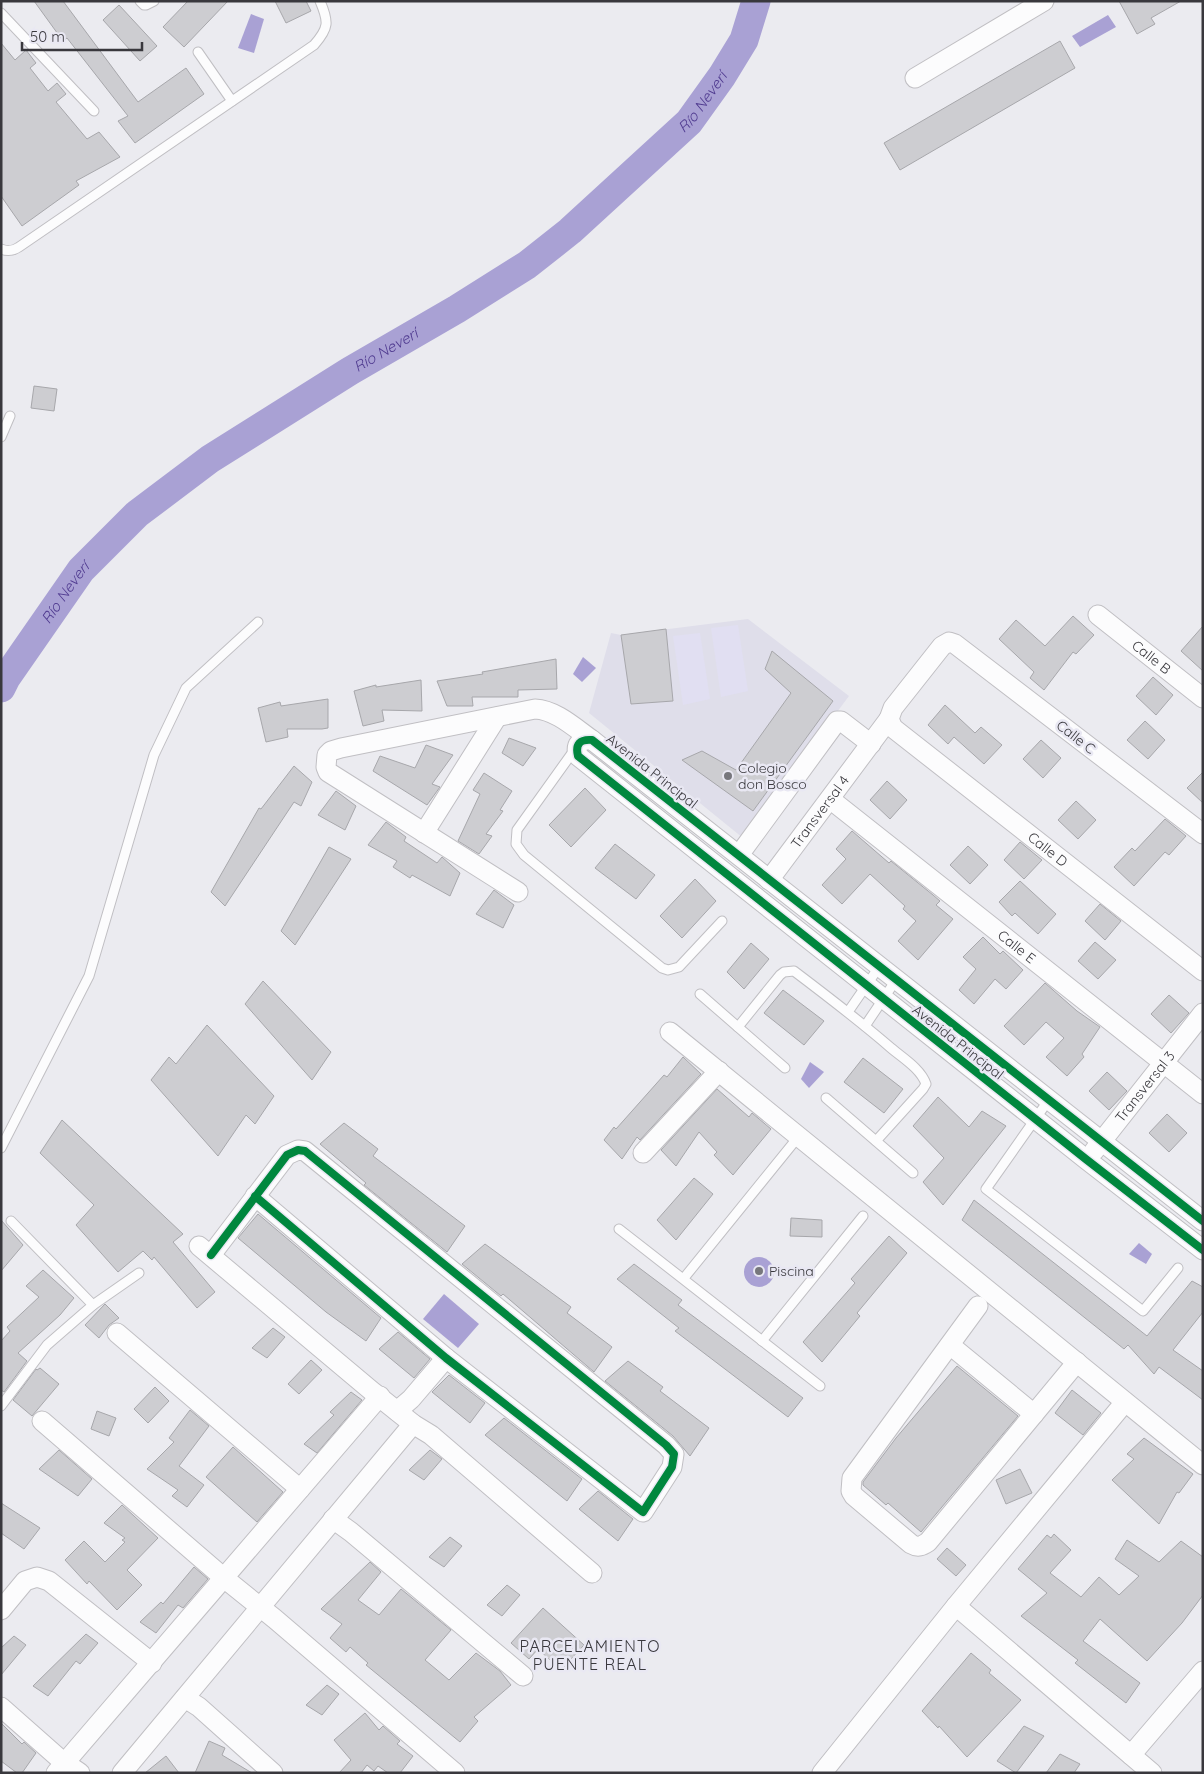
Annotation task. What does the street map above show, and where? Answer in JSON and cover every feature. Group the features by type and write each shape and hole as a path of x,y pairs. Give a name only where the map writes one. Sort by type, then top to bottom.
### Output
{"street":[{"path":"915,78 1044,1"},
{"name":"Calle B","path":"1098,615 1203,698"},
{"name":"Transversal 4","path":"769,880 871,744 891,723 893,708 942,646 949,642"},
{"name":"Calle C","path":"949,642 955,644 1203,834"},
{"path":"518,892 328,772 326,767 327,755 331,751 341,748 535,709 544,710 566,721 584,743"},
{"path":"424,832 496,717"},
{"path":"739,855 837,722 841,722 871,744"},
{"name":"Calle D","path":"891,723 1203,971"},
{"name":"Avenida Principal","path":"1203,1222 739,855 584,743 578,756 1035,1120 1203,1250"},
{"name":"Calle E","path":"830,798 1203,1094"},
{"name":"Transversal 3","path":"1087,1160 1203,1013"},
{"path":"670,1032 1203,1465"},
{"path":"643,1153 719,1071"},
{"path":"255,1196 446,1358 643,1512 672,1467 674,1454 666,1445 305,1151 298,1150 287,1154 255,1196 205,1250 373,1392 430,1435 592,1573"},
{"path":"978,1306 852,1478 851,1491 854,1496 916,1547 928,1542 1077,1362"},
{"path":"117,1333 300,1489"},
{"path":"950,1345 1034,1414"},
{"path":"397,1411 411,1399 446,1358"},
{"path":"1,1707 67,1769 152,1663 380,1396"},
{"path":"822,1773 956,1606 1125,1402"},
{"path":"42,1421 259,1608 275,1619 456,1773"},
{"path":"122,1773 413,1424"},
{"path":"333,1519 351,1532 522,1676"},
{"path":"1,1610 25,1581 37,1576 49,1580 152,1663"},
{"path":"956,1606 1152,1773"},
{"path":"1131,1755 1203,1671"},
{"path":"184,1698 199,1707 273,1773"}],"lane":[{"path":"140,1 146,5 154,1"},
{"path":"1,249 13,251 314,45 327,27 320,1"},
{"path":"1,13 94,111"},
{"path":"198,52 232,101"},
{"path":"1,436 10,416"},
{"path":"1,1148 89,976 154,755 186,688 258,622"},
{"path":"584,743 517,830 516,844 524,855 662,968 668,970 679,968 722,921"},
{"path":"848,1012 879,967"},
{"path":"738,1027 780,975 790,971 794,971 865,1026 916,1069 924,1078 926,1084 876,1141"},
{"path":"865,1026 896,980"},
{"path":"700,994 785,1068"},
{"path":"826,1098 913,1173"},
{"path":"1048,1101 986,1189 1143,1311 1178,1268"},
{"path":"684,1278 799,1136"},
{"path":"762,1341 863,1216"},
{"path":"11,1221 93,1306"},
{"path":"619,1229 820,1386"},
{"path":"1,1406 47,1345 93,1306 139,1273"}],"shaded area":[{"path":"251,14 264,19 254,53 238,48"},
{"path":"1108,15 1116,27 1080,47 1072,36"},
{"name":"Colegio don Bosco","path":"748,619 849,696 743,838 589,713 611,633 621,635"},
{"path":"738,625 748,691 721,697 711,628"},
{"path":"700,633 710,699 683,705 673,636"},
{"path":"583,657 596,668 582,682 573,674"},
{"path":"810,1062 824,1072 809,1088 801,1079"},
{"path":"1139,1243 1152,1254 1146,1264 1129,1254"},
{"name":"Piscina","path":"759,1257 770,1261 774,1272 770,1283 759,1287 748,1283 744,1272 748,1261"},
{"path":"444,1294 479,1324 458,1348 423,1319"}],"building":[{"path":"34,1 63,1 138,102 186,68 204,94 135,143 118,121 128,116 67,38 63,41"},
{"path":"188,1 228,1 184,47 163,27"},
{"path":"275,1 306,1 311,11 286,23"},
{"path":"1119,1 1181,1 1151,18 1155,24 1137,34"},
{"path":"119,5 157,46 140,61 103,20"},
{"path":"1060,41 1075,68 900,170 884,143"},
{"path":"1,43 15,60 26,50 36,63 30,68 48,91 57,83 66,94 56,102 87,139 99,132 120,157 76,181 79,185 22,226 1,196"},
{"path":"34,386 57,389 54,411 31,408"},
{"path":"1073,616 1094,635 1076,654 1073,652 1044,690 1030,678 1034,672 999,639 1016,620 1045,646"},
{"path":"1203,626 1203,671 1181,651"},
{"path":"666,629 673,701 631,704 621,635"},
{"path":"772,651 833,701 753,811 682,760 702,751 736,770 791,693 765,669"},
{"path":"556,659 557,689 518,690 518,697 472,697 473,706 447,706 437,681 483,674 482,672"},
{"path":"1153,677 1173,695 1156,715 1136,696"},
{"path":"421,680 422,711 382,710 384,721 363,726 354,691 376,685 376,687"},
{"path":"328,699 328,728 287,729 288,737 266,742 258,708 280,702 281,706"},
{"path":"945,705 975,733 981,727 1002,745 984,764 954,737 948,744 928,725"},
{"path":"1145,721 1165,740 1148,759 1127,740"},
{"path":"509,738 536,748 523,766 502,753"},
{"path":"1041,740 1061,758 1043,778 1023,759"},
{"path":"426,745 453,755 432,784 440,787 427,805 373,771 380,756 415,768"},
{"path":"294,766 312,782 301,806 294,802 225,906 211,892 259,808 261,809"},
{"path":"1203,772 1203,803 1187,788"},
{"path":"484,773 512,791 500,810 503,811 486,834 492,836 479,854 458,841 480,794 473,790"},
{"path":"887,781 907,800 890,819 870,800"},
{"path":"585,788 606,810 571,847 549,825"},
{"path":"336,791 356,806 345,830 318,815"},
{"path":"1076,801 1096,820 1078,839 1058,820"},
{"path":"1165,819 1186,836 1169,855 1165,852 1134,886 1114,867 1132,848 1135,851"},
{"path":"386,822 406,837 404,841 437,863 442,857 460,873 450,896 412,875 410,878 393,867 397,861 368,845"},
{"path":"852,831 889,863 891,861 940,901 936,905 953,919 918,960 898,941 916,921 903,909 905,906 870,874 842,904 822,885 846,859 836,849"},
{"path":"1020,842 1042,860 1024,879 1004,860"},
{"path":"615,844 655,875 636,899 595,868"},
{"path":"968,846 988,865 970,884 950,865"},
{"path":"329,847 351,859 295,945 281,931"},
{"path":"695,879 716,901 682,938 660,916"},
{"path":"1020,881 1056,914 1038,934 1015,913 1012,916 999,902"},
{"path":"494,890 514,905 503,928 476,914"},
{"path":"1100,904 1121,921 1105,940 1085,921"},
{"path":"983,937 1000,954 1003,951 1023,970 1006,989 995,979 974,1004 959,990 976,969 963,957"},
{"path":"1095,942 1116,960 1098,979 1078,961"},
{"path":"751,943 769,959 744,989 727,972"},
{"path":"263,981 331,1052 312,1080 245,1004"},
{"path":"1045,983 1077,1011 1100,1027 1082,1054 1084,1057 1067,1076 1046,1057 1064,1038 1046,1022 1024,1045 1004,1026"},
{"path":"783,990 824,1021 804,1045 764,1013"},
{"path":"1169,995 1189,1013 1171,1033 1151,1014"},
{"path":"207,1025 274,1096 255,1124 246,1115 218,1156 151,1080 169,1057 176,1064"},
{"path":"683,1057 701,1074 640,1140 637,1137 622,1159 604,1140 664,1075 667,1077"},
{"path":"863,1058 903,1089 884,1113 844,1082"},
{"path":"1107,1072 1127,1091 1109,1110 1089,1091"},
{"path":"717,1089 749,1117 752,1113 771,1129 733,1175 714,1155 717,1152 699,1132 676,1166 661,1150"},
{"path":"938,1097 969,1127 982,1111 1006,1126 943,1205 923,1182 944,1158 913,1126"},
{"path":"1167,1114 1187,1133 1169,1152 1149,1133"},
{"path":"62,1120 183,1234 173,1242 215,1292 197,1308 154,1257 152,1260 143,1251 118,1272 76,1225 94,1205 40,1153"},
{"path":"344,1123 378,1149 373,1156 465,1226 447,1252 364,1185 366,1183 320,1144"},
{"path":"694,1178 713,1194 676,1240 657,1220"},
{"path":"974,1200 1147,1336 1192,1281 1203,1287 1203,1312 1173,1350 1203,1371 1203,1400 1159,1367 1154,1374 1128,1345 1124,1349 962,1220"},
{"path":"258,1214 381,1318 366,1341 326,1312 238,1238"},
{"path":"791,1218 822,1220 822,1237 790,1236"},
{"path":"1,1220 23,1245 1,1271"},
{"path":"889,1236 907,1253 857,1313 860,1316 822,1362 803,1342 855,1283 851,1279"},
{"path":"485,1244 571,1307 567,1313 612,1347 594,1372 503,1294 501,1296 462,1264"},
{"path":"634,1264 682,1300 678,1305 803,1398 788,1417 675,1331 679,1328 617,1279"},
{"path":"43,1270 74,1298 60,1315 18,1353 27,1361 4,1392 1,1390 1,1341 10,1331 7,1327 39,1297 26,1286"},
{"path":"105,1304 119,1318 109,1325 99,1338 85,1325"},
{"path":"273,1328 285,1337 267,1358 252,1348"},
{"path":"398,1332 430,1359 414,1378 379,1349"},
{"path":"311,1360 322,1370 299,1394 288,1384"},
{"path":"628,1361 663,1387 660,1391 709,1428 690,1456 673,1436 605,1381"},
{"path":"957,1366 1018,1416 921,1532 888,1503 886,1505 863,1485 863,1482 896,1438"},
{"path":"40,1368 59,1384 32,1416 13,1400 36,1369"},
{"path":"449,1375 485,1403 470,1423 432,1392"},
{"path":"155,1387 169,1401 148,1423 134,1409"},
{"path":"1072,1390 1101,1413 1083,1435 1055,1413"},
{"path":"351,1392 362,1400 317,1453 304,1444 334,1415 330,1412"},
{"path":"190,1410 209,1426 179,1466 204,1485 187,1507 172,1496 178,1490 147,1469 174,1442 169,1438"},
{"path":"97,1411 116,1418 109,1436 91,1429"},
{"path":"504,1418 582,1479 567,1501 485,1435"},
{"path":"1144,1438 1193,1474 1179,1493 1177,1492 1159,1524 1112,1480 1134,1459 1127,1454"},
{"path":"233,1447 283,1492 257,1522 206,1477"},
{"path":"59,1450 92,1479 78,1496 39,1469"},
{"path":"430,1450 442,1459 424,1480 409,1470"},
{"path":"1020,1469 1032,1493 1006,1504 996,1480"},
{"path":"598,1491 633,1519 618,1541 579,1509"},
{"path":"1,1503 40,1528 24,1549 1,1533"},
{"path":"122,1505 158,1538 127,1570 142,1585 117,1610 89,1581 87,1584 65,1560 84,1541 105,1562 125,1542 122,1540 125,1538 104,1523"},
{"path":"1054,1534 1071,1550 1050,1573 1081,1597 1099,1577 1119,1595 1139,1576 1115,1559 1127,1540 1159,1562 1181,1541 1203,1557 1203,1595 1182,1623 1147,1661 1100,1619 1083,1641 1140,1683 1126,1703 1075,1663 1078,1660 1021,1616 1047,1593 1018,1569 1047,1535 1051,1538"},
{"path":"450,1537 462,1546 444,1567 429,1557"},
{"path":"947,1548 966,1565 956,1576 937,1559"},
{"path":"370,1562 381,1572 358,1600 379,1615 401,1589 451,1630 425,1660 449,1680 476,1653 500,1671 511,1685 474,1717 478,1721 460,1742 366,1665 368,1663 350,1647 346,1652 330,1638 342,1624 321,1609"},
{"path":"194,1567 208,1579 183,1608 178,1605 156,1633 140,1622 161,1602 163,1604"},
{"path":"507,1585 520,1595 502,1616 487,1605"},
{"path":"543,1608 584,1645 561,1670 538,1649 529,1659 511,1643"},
{"path":"86,1634 98,1643 80,1664 76,1661 48,1696 33,1686"},
{"path":"14,1636 26,1645 1,1675 1,1648"},
{"path":"971,1653 991,1670 989,1673 1021,1700 967,1757 939,1726 938,1728 922,1711"},
{"path":"327,1685 339,1694 322,1715 306,1705"},
{"path":"365,1713 379,1730 383,1726 400,1741 397,1744 413,1756 400,1773 388,1773 378,1766 374,1771 367,1765 361,1773 339,1773 351,1760 334,1740"},
{"path":"1,1723 22,1744 24,1742 36,1753 22,1773 17,1773 1,1761"},
{"path":"1024,1726 1044,1736 1016,1773 997,1761"},
{"path":"209,1741 225,1748 222,1755 252,1773 195,1773"},
{"path":"1060,1754 1080,1764 1074,1773 1046,1773"},
{"path":"166,1756 179,1773 145,1773"}],"waterway":[{"name":"Río Neverí","path":"1,688 81,570 137,514 210,459 350,371 457,309 527,265 570,231 689,122 722,76 744,40 756,1"}],"cycle path":[{"path":"1203,1221 592,740 584,740 579,743 577,748 578,756 1203,1250"},
{"path":"211,1255 287,1155 298,1150 305,1151 666,1445 674,1454 672,1467 643,1512 446,1358 255,1196"}],"place":[{"name":"Colegio don Bosco","path":"728,776"},
{"name":"Piscina","path":"759,1271"}],"district":[{"name":"PARCELAMIENTO PUENTE REAL","path":"590,1655"}]}
